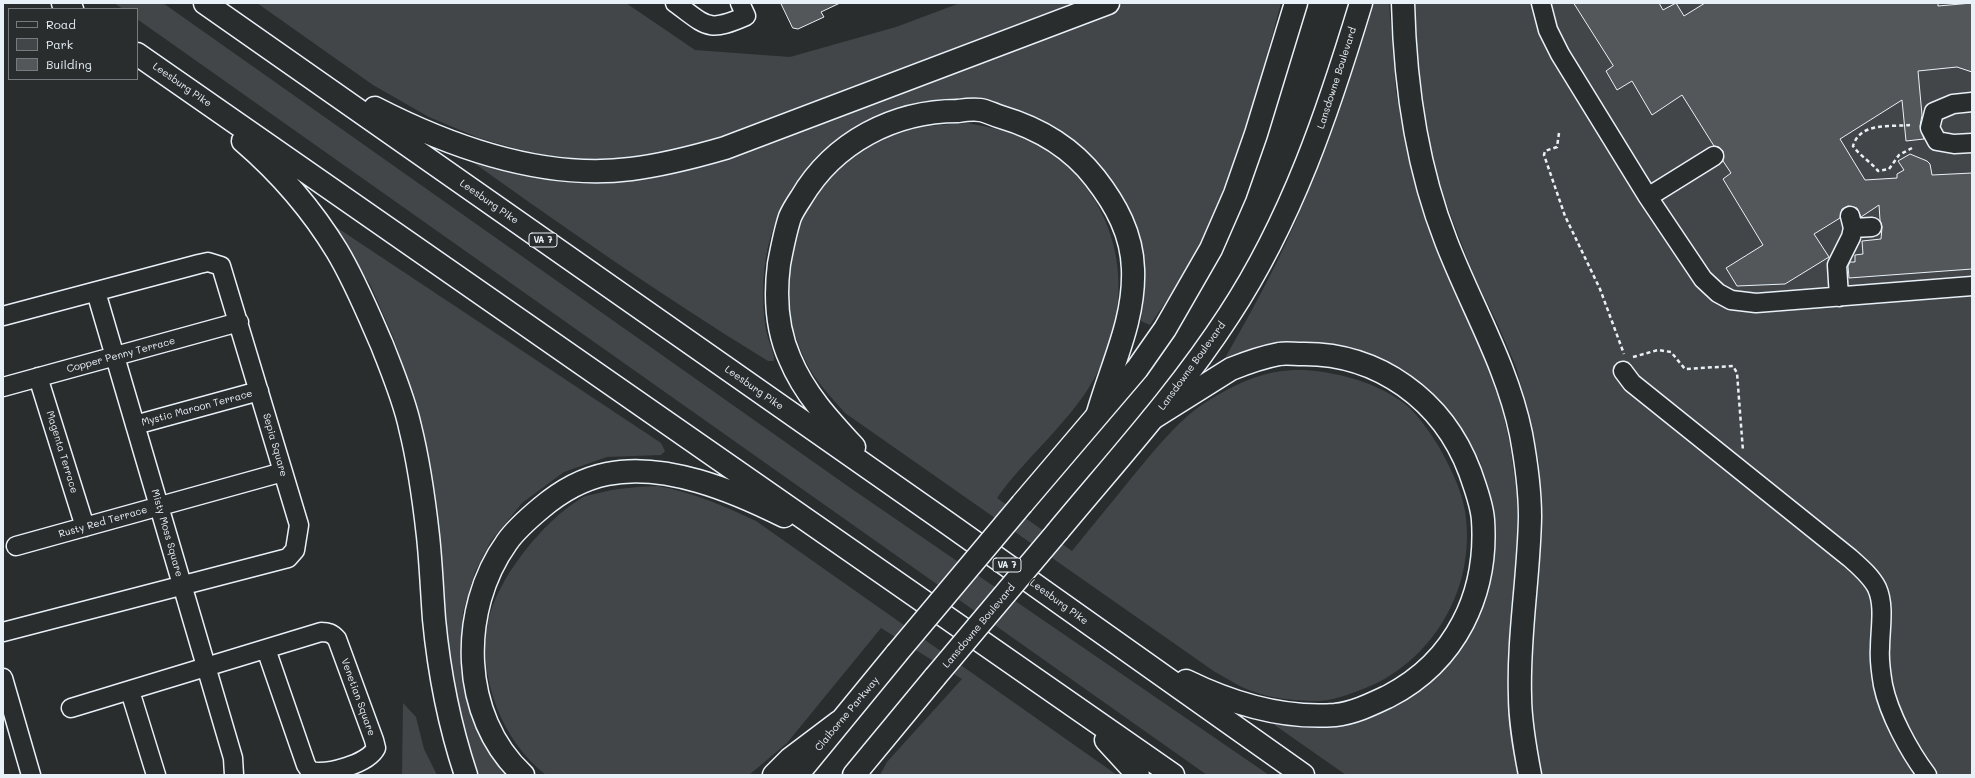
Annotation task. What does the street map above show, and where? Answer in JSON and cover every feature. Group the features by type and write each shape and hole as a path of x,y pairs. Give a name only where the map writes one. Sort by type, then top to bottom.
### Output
{"main road":[{"name":"Leesburg Pike","path":"205,3 1303,775"},
{"path":"302,71 405,124 495,157 539,166 576,170 629,170 677,162 725,148 1108,3"},
{"path":"1098,413 1136,369 1165,329 1211,249 1235,194 1243,171 1296,3"},
{"name":"Lansdowne Boulevard","path":"857,773 935,677 1176,391 1230,314 1268,248 1301,180 1330,102 1361,3"},
{"path":"1403,3 1406,58 1412,118 1431,197 1446,242 1505,376 1521,433 1526,464 1530,518 1520,655 1520,696 1522,723 1530,775"},
{"name":"Leesburg Pike","path":"138,55 1173,775"},
{"path":"168,76 246,143 282,178 308,210 337,251 365,305 392,369 410,426 421,481 428,537 434,619 442,685 456,747 466,775"},
{"path":"881,478 825,416 805,388 784,342 778,314 777,281 782,246 791,216 809,184 835,155 866,133 904,118 940,111 980,110 1021,123 1051,137 1084,163 1112,200 1129,237 1133,268 1133,299 1125,334 1098,413"},
{"path":"1131,654 1235,702 1269,711 1305,715 1336,714 1369,706 1403,688 1428,670 1451,643 1467,614 1478,583 1483,553 1483,518 1475,487 1464,457 1447,429 1425,403 1392,376 1357,360 1318,354 1280,354 1243,364 1231,369 1153,418"},
{"name":"Claiborne Parkway","path":"797,775 839,722 1098,413"},
{"path":"523,775 502,751 487,725 477,695 472,664 474,632 480,601 489,571 507,541 529,518 554,497 579,482 608,474 635,472 669,475 702,482 729,492 773,510 846,546"},
{"path":"1075,707 1138,775"},
{"path":"774,775 790,759 839,722"}],"street":[{"path":"674,3 703,23 713,26 724,26 746,16 740,3"},
{"path":"1541,3 1548,30 1560,54 1648,197 1703,279 1718,293 1731,300 1756,303 1972,286"},
{"path":"1972,102 1953,104 1934,112 1930,128 1937,141 1954,144 1972,143"},
{"path":"1648,197 1714,156"},
{"path":"1839,297 1837,265 1851,238 1851,222 1872,227"},
{"name":"Sepia Square","path":"3,316 199,264 215,263 221,266 299,525 295,550 288,558 3,632"},
{"name":"Misty Moss Square","path":"96,292 233,758 234,775"},
{"name":"Copper Penny Terrace","path":"3,387 239,322"},
{"path":"1627,362 1632,383 1850,558 1862,569 1876,587 1881,603 1879,650 1886,697 1911,753 1927,775"},
{"name":"Magenta Terrace","path":"38,377 85,527"},
{"name":"Mystic Maroon Terrace","path":"135,425 259,391"},
{"name":"Rusty Red Terrace","path":"16,546 283,472"},
{"name":"Venetian Square","path":"71,708 320,632 333,634 337,639 374,740 376,748 373,754 366,759 326,773 310,771 302,756 266,649"},
{"path":"3,678 31,775"},
{"path":"130,691 156,775"}],"path":[{"path":"1910,125 1871,128 1856,138 1853,146 1857,152 1873,164 1878,171 1889,169 1899,155 1912,148"},
{"path":"1559,133 1557,147 1545,151 1544,155 1565,216 1600,289 1627,362 1658,350 1671,352 1685,368 1733,366 1737,373 1743,455"}],"green space":[{"path":"114,3 163,3 849,487 1269,775 1207,775 138,20 138,8 122,8"},
{"path":"257,3 626,3 695,50 790,57 896,27 960,3 1073,3 694,151 610,161 556,157 517,149 479,138 429,117 373,85"},
{"path":"1125,3 1281,3 1248,126 1227,185 1196,257 1150,325 1141,321 1145,274 1142,246 1139,234 1123,200 1088,154 1070,138 1056,129 1033,118 997,106 968,101 939,100 912,104 884,113 859,125 835,142 806,171 788,195 779,213 775,222 766,256 763,281 763,306 766,330 774,361 768,361 648,284 454,149 565,176 768,140"},
{"path":"1371,3 1389,3 1396,92 1408,156 1425,220 1479,338 1498,390 1510,445 1517,497 1518,549 1512,603 1513,656 1525,775 1346,775 1266,719 1387,707 1488,583 1495,543 1491,501 1480,461 1461,427 1429,393 1386,364 1352,348 1309,343 1269,346 1224,360 1276,264 1323,155"},
{"path":"1412,3 1972,3 1972,775 1537,775 1527,712 1541,517 1539,463 1529,415 1516,367 1498,325 1474,276 1438,182 1423,117"},
{"path":"967,123 1007,132 1031,141 1062,162 1087,188 1104,219 1115,252 1119,286 1115,321 1105,356 1088,389 1067,418 1019,471 997,498 1072,551 1169,434 1199,407 1228,389 1245,381 1261,376 1293,370 1310,370 1328,373 1370,384 1392,395 1405,404 1424,424 1439,447 1451,470 1461,494 1465,511 1467,537 1465,563 1459,588 1449,611 1435,633 1419,652 1399,669 1377,683 1364,689 1341,697 1320,701 1277,698 1260,694 1242,687 1215,672 845,413 824,388 805,360 793,329 787,297 788,278 796,240 802,221 811,203 821,187 834,173 865,148 884,138 904,131 935,125"},
{"path":"333,225 661,443 665,451 661,455 607,457 564,472 522,503 491,541 475,572 463,612 460,658 467,698 479,735 501,771 506,775 476,775 446,659 427,453 413,396 394,339 370,284 339,240"},
{"path":"657,486 696,496 756,521 1117,775 880,775 887,762 962,679 881,628 787,743 749,775 546,775 530,761 517,744 505,726 496,706 490,686 486,664 488,622 493,605 511,570 537,536 566,509 589,495 618,489"},
{"path":"403,703 416,717 424,749 437,775 402,775"}],"building":[{"path":"781,3 840,3 821,12 824,17 798,29 793,28"},
{"path":"1574,3 1659,3 1663,10 1676,3 1684,16 1705,3 1938,3 1938,6 1972,3 1972,72 1957,67 1918,71 1922,115 1920,126 1924,139 1906,141 1902,100 1840,139 1865,180 1897,178 1897,174 1904,170 1898,161 1910,154 1927,161 1930,164 1932,175 1972,173 1972,269 1849,278 1848,266 1850,262 1855,262 1855,255 1863,254 1862,241 1881,239 1882,227 1879,205 1861,217 1857,208 1848,206 1842,209 1840,218 1814,234 1829,257 1785,284 1737,286 1726,268 1763,245 1723,179 1731,173 1723,161 1723,151 1719,147 1714,146 1682,95 1652,115 1632,81 1617,90 1606,71 1613,66"}]}
